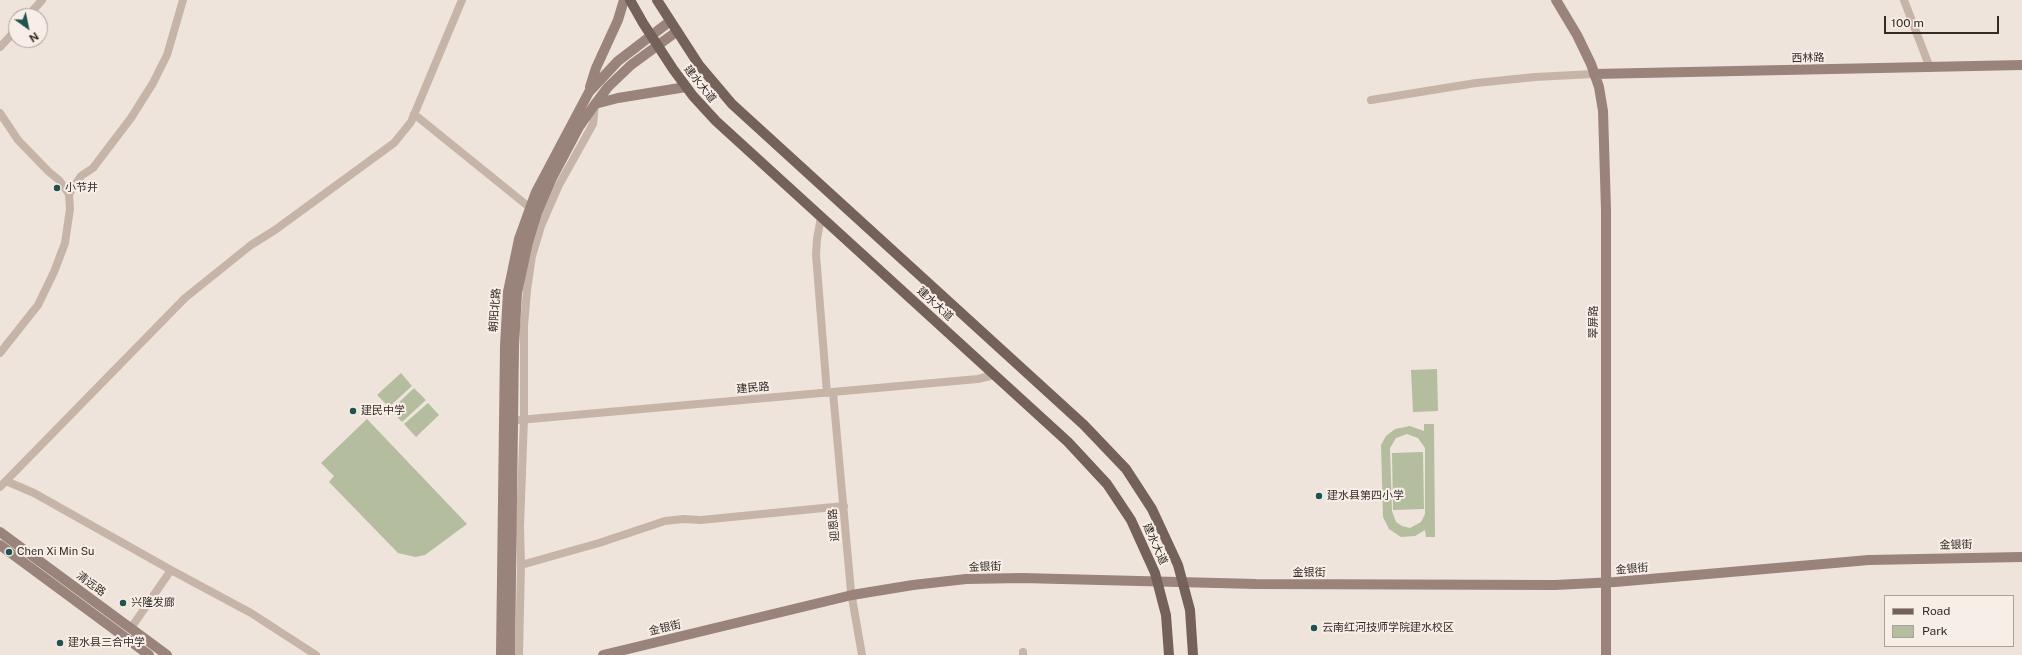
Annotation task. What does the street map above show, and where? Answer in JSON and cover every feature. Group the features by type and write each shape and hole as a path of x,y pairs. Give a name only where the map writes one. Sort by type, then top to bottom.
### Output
{"main road":[{"name":"建水大道","path":"630,0 650,36 686,87 716,121 1068,442 1107,484 1131,520 1150,559 1158,582 1166,615 1169,655"},
{"name":"建水大道","path":"657,0 676,32 702,69 732,104 1100,440 1126,469 1152,509 1172,549 1183,582 1190,610 1193,655"}],"street":[{"path":"35,8 42,0"},
{"path":"0,353 14,333 34,313 54,272 65,243 69,218 69,194 81,176 93,168 131,118 153,83 167,55 183,0"},
{"path":"316,655 251,613 34,493 3,484 185,298 250,245 275,230 388,148 406,130 462,0"},
{"path":"589,92 596,68 618,20 624,0"},
{"name":"翠屏路","path":"1556,0 1577,35 1594,74 1603,111 1606,210 1606,655"},
{"path":"1904,0 1930,68"},
{"name":"朝阳北路","path":"501,655 507,309 514,257 529,207 544,174 589,92 618,61 670,22"},
{"name":"朝阳北路","path":"510,655 516,309 520,277 528,242 537,213 552,178 579,127 595,104 625,70 676,32"},
{"path":"0,48 8,39"},
{"name":"西林路","path":"1594,74 2022,65"},
{"path":"1371,100 1476,82 1594,74"},
{"path":"519,655 521,565 520,526 524,419 524,326 532,256 541,226 559,185 592,124 595,104 618,98 686,87"},
{"path":"0,113 18,140 49,172 59,180 69,194"},
{"path":"414,114 529,207"},
{"name":"迎恩路","path":"821,217 816,255 830,392 844,506 852,595 862,655"},
{"name":"建民路","path":"513,420 978,379 994,375"},
{"path":"521,565 599,544 665,521 683,518 701,520 844,506"},
{"name":"清远路","path":"0,532 167,655"},
{"name":"清远路","path":"0,545 144,654"},
{"name":"金银街","path":"603,655 852,595 913,585 966,579 1022,578 1264,584 1547,585 1606,583 1869,560 2022,557"},
{"path":"131,628 171,570"}],"green space":[{"path":"1437,369 1438,411 1413,412 1411,370"},
{"path":"401,373 412,386 389,407 377,395"},
{"path":"414,388 426,400 402,422 391,410"},
{"path":"428,403 439,415 416,437 404,424"},
{"path":"367,419 467,524 425,555 415,557 398,553 329,482 334,476 321,463"},
{"path":"1424,424 1434,424 1435,537 1426,537 1425,530 1415,536 1401,537 1389,529 1383,517 1381,445 1386,436 1395,429 1410,426 1424,431","holes":["1407,434 1418,438 1425,448 1425,514 1421,522 1410,528 1402,526 1396,522 1392,511 1390,448 1396,438"]},
{"path":"1423,452 1424,509 1393,510 1392,453"}],"place":[{"name":"小节井","path":"57,188"},
{"name":"建民中学","path":"353,411"},
{"name":"建水县第四小学","path":"1319,496"},
{"name":"Chen Xi Min Su","path":"9,552"},
{"name":"兴隆发廊","path":"123,603"},
{"name":"云南红河技师学院建水校区","path":"1314,628"},
{"name":"建水县三合中学","path":"60,643"}]}
